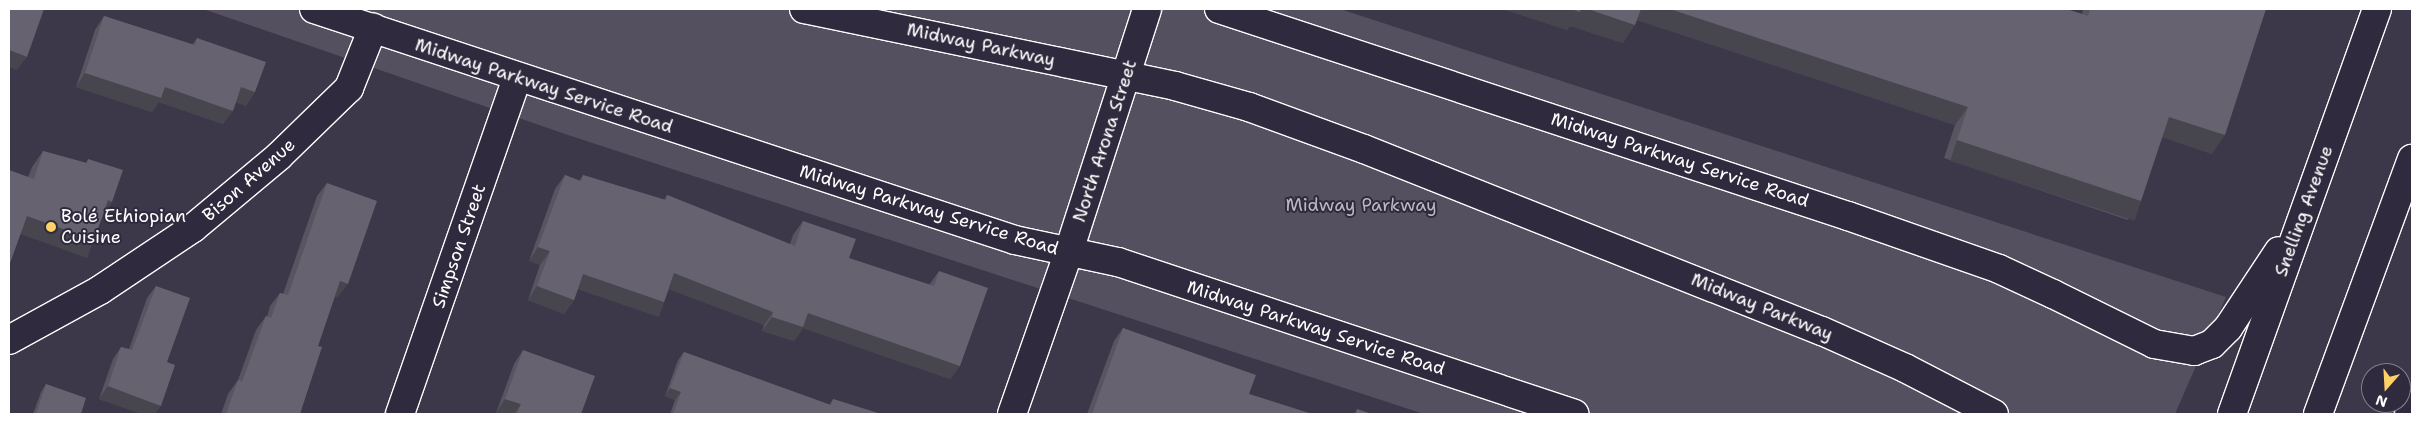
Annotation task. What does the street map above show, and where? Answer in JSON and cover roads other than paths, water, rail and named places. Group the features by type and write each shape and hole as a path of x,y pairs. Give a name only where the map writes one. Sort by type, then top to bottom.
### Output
{"street":[{"name":"Midway Parkway Service Road","path":"314,9 517,78 1015,240 1068,254 1118,262 1574,414"},
{"name":"Midway Parkway","path":"804,9 1127,76 1249,107 1364,149 1822,331 1906,368 1994,414"},
{"name":"North Arona Street","path":"1012,414 1068,254 1127,76 1147,9"},
{"name":"Midway Parkway Service Road","path":"1218,9 1848,216 1999,269 2154,344 2179,350 2204,348 2228,328 2302,216"},
{"name":"Snelling Avenue","path":"2232,414 2377,9"},
{"name":"Bison Avenue","path":"9,340 100,290 186,233 279,156 349,88 373,28"},
{"name":"Simpson Street","path":"400,414 517,78"},
{"path":"2318,414 2412,159"},
{"path":"2372,268 2412,181"},
{"path":"2409,414 2412,405"}],"place":[{"name":"Bolé Ethiopian Cuisine","path":"51,227"}]}
